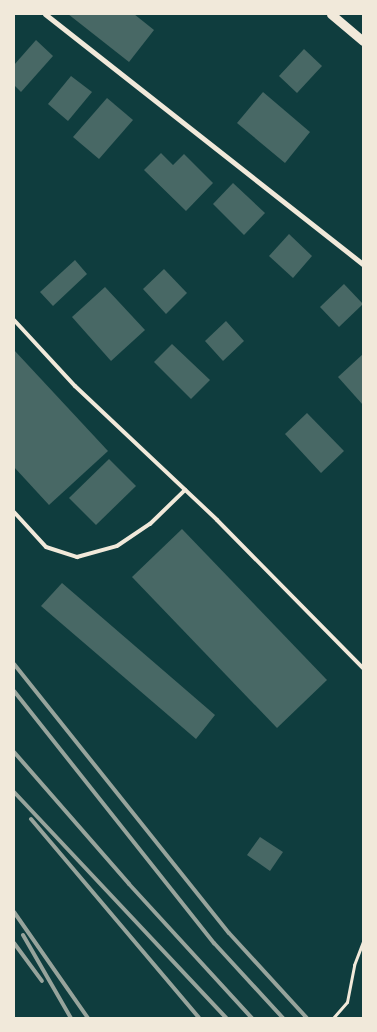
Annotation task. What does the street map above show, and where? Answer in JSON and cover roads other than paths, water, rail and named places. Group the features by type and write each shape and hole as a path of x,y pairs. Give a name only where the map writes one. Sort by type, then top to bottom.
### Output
{"street":[{"path":"45,14 363,264"},
{"path":"331,14 363,41"}],"lane":[{"path":"14,320 75,386 185,490 363,668"},
{"path":"14,512 46,547 77,557 117,546 150,524 185,490"}],"railway":[{"path":"14,664 229,933 307,1018"},
{"path":"14,691 214,943 283,1018"},
{"path":"14,752 129,884 252,1018"},
{"path":"14,792 226,1018"},
{"path":"31,819 199,1018"},
{"path":"14,912 88,1018"},
{"path":"23,935 71,1018"},
{"path":"14,943 42,981"}]}
